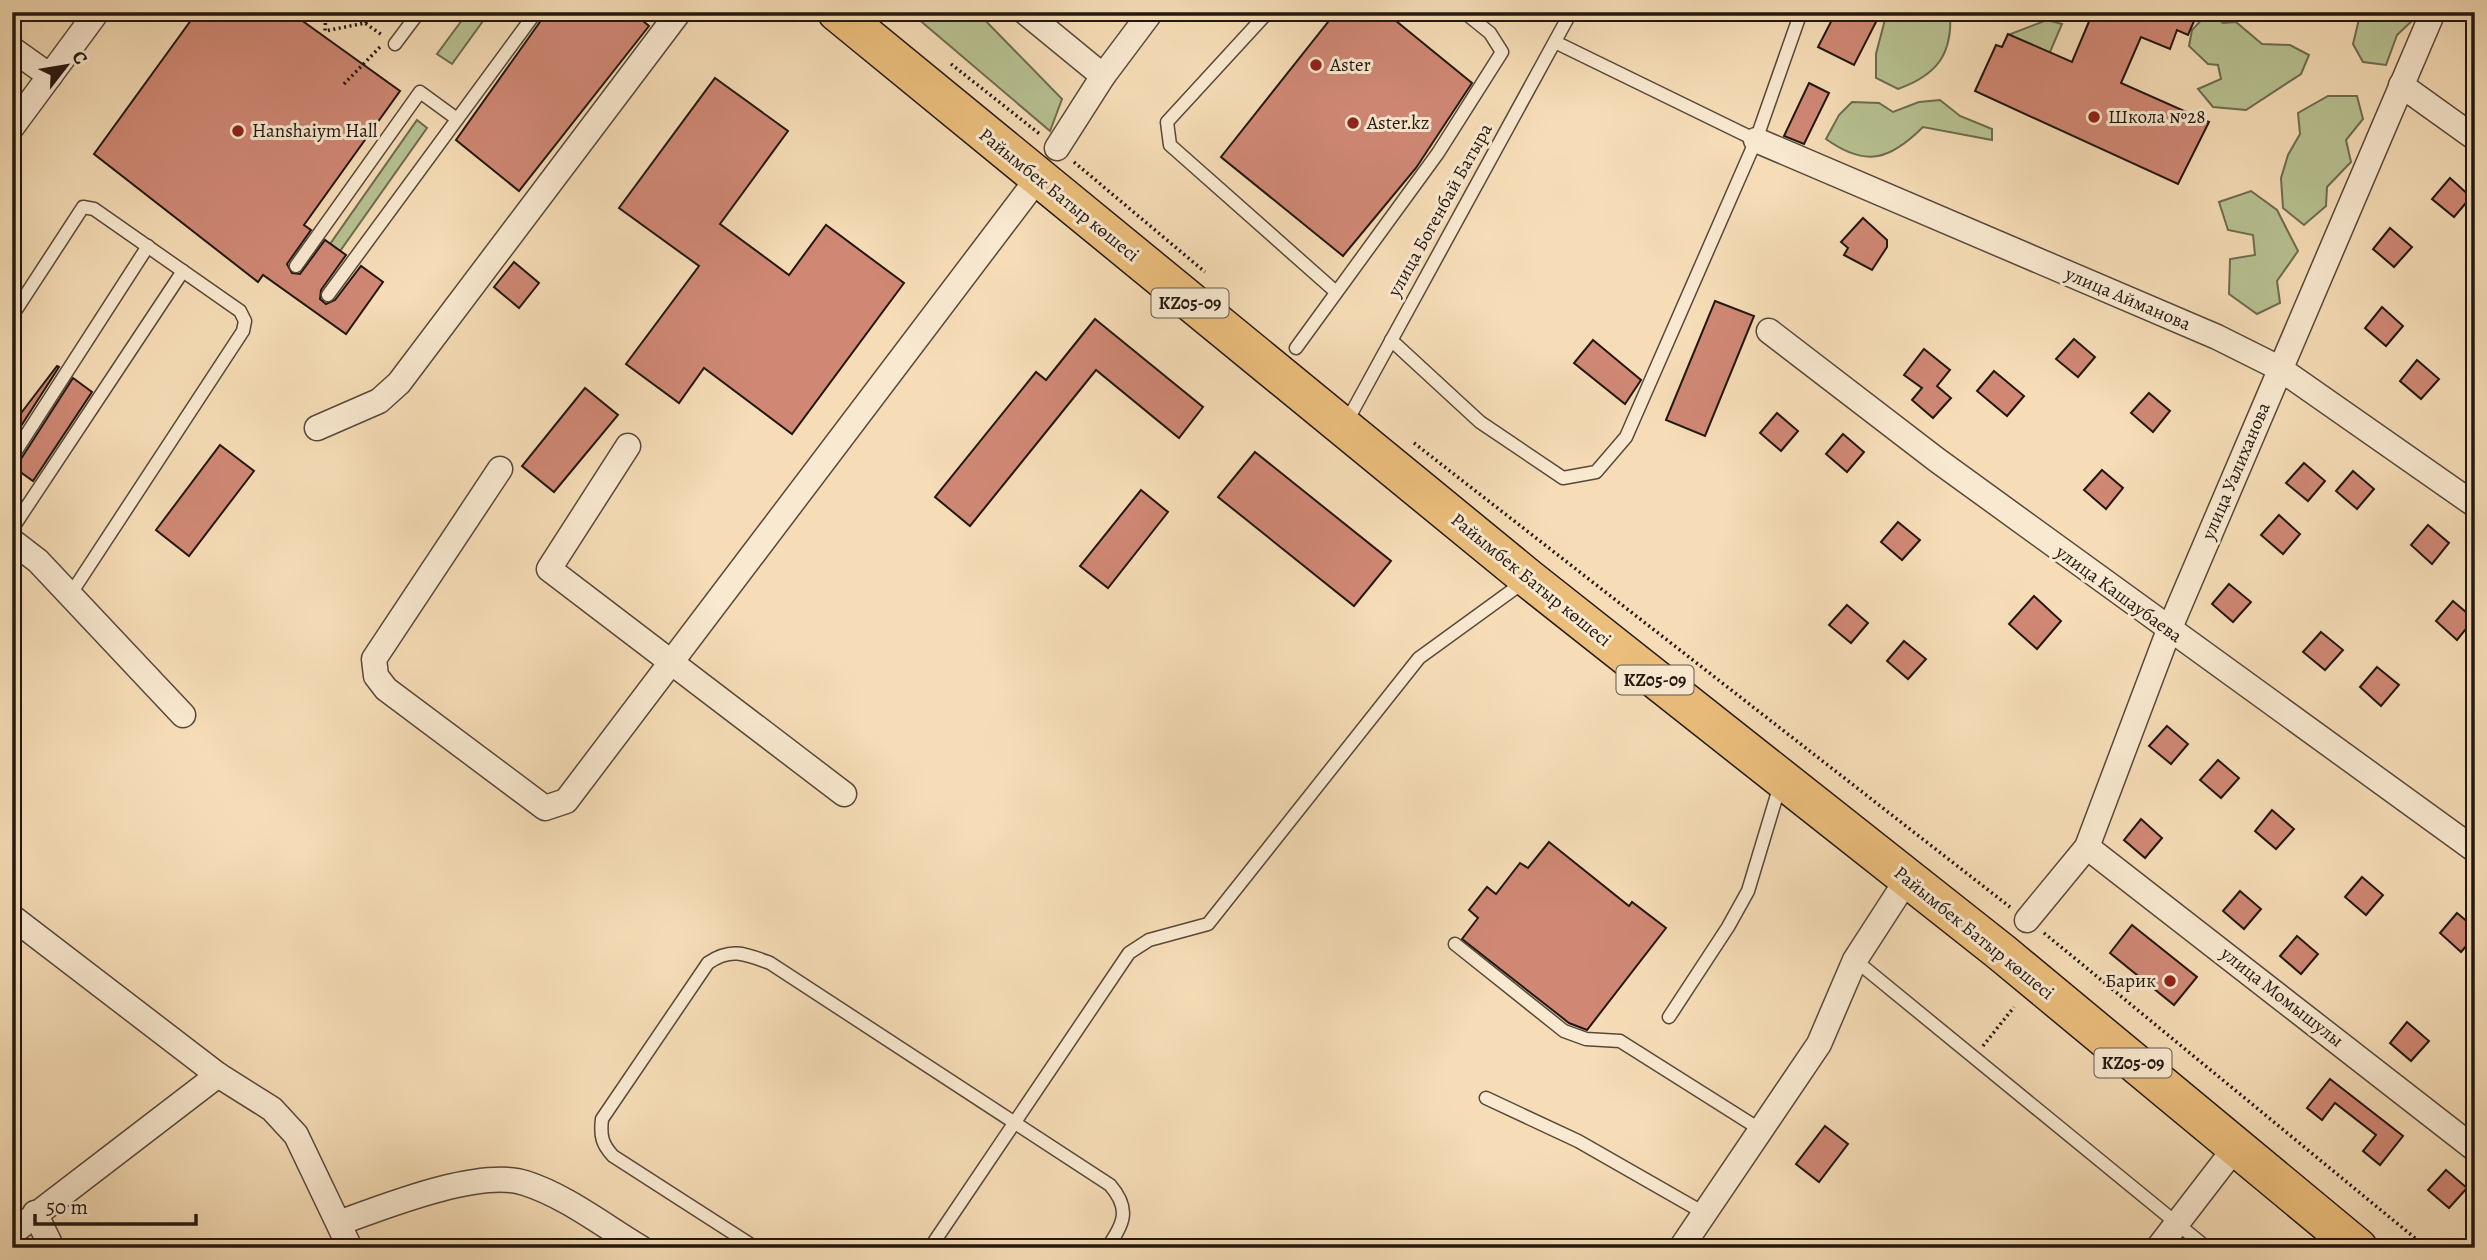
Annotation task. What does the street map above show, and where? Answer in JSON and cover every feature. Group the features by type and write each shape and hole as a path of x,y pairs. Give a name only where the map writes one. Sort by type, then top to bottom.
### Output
{"main road":[{"name":"Райымбек Батыр көшесі","path":"837,12 1048,163 1344,426 1529,579 1908,878 2235,1148 2343,1241"}],"street":[{"path":"12,127 97,12"},
{"path":"317,428 379,401 399,383 680,12"},
{"path":"1025,12 1103,76"},
{"path":"500,469 374,659 376,676 386,689 545,808 554,807 566,801 1048,163 1103,76 1151,12"},
{"name":"улица Уалиханова","path":"2027,920 2087,847 2169,630 2433,12"},
{"path":"12,49 50,76"},
{"path":"2401,85 2475,138"},
{"name":"улица Айманова","path":"1756,140 2217,337 2279,368 2475,505"},
{"name":"улица Кашаубаева","path":"1769,331 1937,460 2475,850"},
{"path":"628,446 549,569 662,658 673,661 844,794"},
{"path":"12,541 38,561 183,715"},
{"name":"улица Момышулы","path":"2087,847 2475,1149"},
{"path":"1681,1248 1819,1044 1855,960 1908,878"},
{"path":"12,917 218,1075 272,1109 296,1135 350,1248"},
{"path":"12,1233 218,1075"},
{"path":"2158,1248 2235,1148"},
{"path":"339,1223 428,1191 497,1181 522,1182 551,1194 641,1248"},
{"path":"35,1213 51,1248"}],"lane":[{"path":"395,44 419,12"},
{"path":"328,295 536,12"},
{"path":"1268,12 1167,122 1170,145 1336,292"},
{"path":"1296,348 1438,153 1502,52 1490,33 1464,12"},
{"name":"улица Богенбай Батыра","path":"1344,426 1570,12"},
{"path":"1391,340 1480,422 1563,478 1596,472 1626,437 1756,140 1801,12"},
{"path":"1555,41 1756,140"},
{"path":"296,266 420,92 457,119"},
{"path":"12,316 83,207 94,209 148,246 240,311 245,321 243,331 70,595"},
{"path":"12,457 148,246"},
{"path":"12,529 183,271"},
{"path":"930,1248 1129,953 1149,940 1208,924 1419,659 1529,579"},
{"path":"1669,1017 1728,927 1748,891 1782,781"},
{"path":"1455,944 1564,1031 1586,1040 1620,1041 1761,1130"},
{"path":"756,1248 613,1156 603,1145 600,1133 602,1119 708,962 720,954 737,951 770,962 1110,1185 1120,1196 1125,1211 1123,1225 1107,1248"},
{"path":"1855,960 2207,1248"},
{"path":"1486,1098 1578,1141 1704,1213"}],"path":[{"path":"255,18 262,12"},
{"path":"326,12 326,31 365,23 372,12"},
{"path":"365,23 395,44"},
{"path":"344,84 381,45 395,44"},
{"path":"950,63 1048,163 1211,277"},
{"path":"1413,442 2027,920 2427,1248"},
{"path":"1975,1056 2014,1007"}],"green space":[{"path":"468,12 488,14 452,64 437,54"},
{"path":"910,12 977,12 1062,99 1050,131"},
{"path":"1887,12 1950,12 1949,40 1940,61 1923,77 1898,89 1876,78 1876,54"},
{"path":"2209,12 2223,23 2236,22 2262,44 2290,45 2309,55 2301,74 2246,110 2213,107 2198,89 2221,79 2218,65 2208,64 2189,46 2192,30"},
{"path":"2356,12 2416,12 2415,18 2397,35 2386,65 2363,62 2353,44 2360,15"},
{"path":"2047,20 2062,24 2047,59 2008,35"},
{"path":"2328,96 2357,96 2363,119 2346,140 2351,162 2327,187 2326,206 2304,225 2283,208 2281,178 2288,155 2300,134 2298,113"},
{"path":"1940,100 1960,116 1992,129 1992,140 1923,127 1888,153 1865,156 1853,154 1826,139 1839,115 1852,102 1879,103 1893,112 1919,102"},
{"path":"417,120 427,128 326,271 316,264"},
{"path":"2251,191 2277,210 2298,251 2277,281 2280,303 2257,314 2229,294 2230,259 2255,255 2253,235 2228,230 2219,202"}],"building":[{"name":"Hanshaiym Hall","path":"197,12 290,12 400,91 304,225 311,230 287,264 292,273 300,274 325,240 346,255 321,290 320,299 326,304 335,300 361,266 383,282 346,334 263,275 258,282 94,154"},
{"path":"547,12 632,12 649,26 519,191 456,140"},
{"path":"1336,12 1385,12 1472,83 1416,168 1343,256 1221,157"},
{"path":"1836,12 1857,12 1876,22 1854,65 1818,47"},
{"name":"Школа №28","path":"2093,12 2198,12 2188,35 2177,30 2170,49 2141,37 2121,83 2209,122 2178,184 1975,91 1996,45 2002,47 2008,34 2072,62"},
{"path":"715,78 788,131 720,224 789,275 826,225 904,283 792,434 704,368 679,403 626,364 699,266 619,208"},
{"path":"1809,83 1829,93 1804,144 1784,136"},
{"path":"2450,178 2471,197 2454,217 2432,199"},
{"path":"1863,218 1887,240 1887,247 1872,270 1844,255 1848,248 1841,242"},
{"path":"2390,228 2412,247 2394,267 2373,249"},
{"path":"514,262 539,283 519,308 494,287"},
{"path":"1715,301 1754,316 1705,436 1666,420"},
{"path":"2382,307 2403,326 2386,346 2365,328"},
{"path":"1095,319 1203,407 1179,438 1096,370 970,526 935,497 1036,372 1046,380"},
{"path":"2074,339 2095,357 2078,377 2056,359"},
{"path":"1593,340 1641,380 1625,404 1574,363"},
{"path":"1924,349 1950,370 1937,386 1951,398 1933,418 1912,400 1922,388 1904,375"},
{"path":"2417,360 2439,379 2421,399 2400,381"},
{"path":"57,366 59,367 12,440 12,425"},
{"path":"1994,371 2024,396 2007,416 1977,391"},
{"path":"73,378 92,392 33,481 12,466 19,462"},
{"path":"585,388 618,415 554,492 522,466"},
{"path":"2149,393 2170,411 2153,432 2131,413"},
{"path":"1777,413 1798,431 1781,451 1760,433"},
{"path":"1843,434 1864,452 1847,472 1826,454"},
{"path":"220,445 254,471 189,556 156,530"},
{"path":"1255,452 1391,561 1354,606 1218,497"},
{"path":"2304,463 2325,481 2308,501 2286,483"},
{"path":"2102,470 2123,488 2106,509 2084,490"},
{"path":"2353,471 2374,489 2357,509 2336,491"},
{"path":"1141,490 1168,512 1108,588 1080,566"},
{"path":"2279,515 2300,534 2283,554 2261,535"},
{"path":"1898,522 1920,540 1902,560 1881,542"},
{"path":"2428,525 2449,543 2432,564 2411,545"},
{"path":"2229,584 2251,602 2233,622 2212,604"},
{"path":"2034,596 2061,621 2037,649 2009,624"},
{"path":"2453,601 2474,619 2457,640 2436,621"},
{"path":"1847,605 1868,623 1851,643 1829,625"},
{"path":"2321,632 2343,650 2325,670 2303,652"},
{"path":"1904,641 1926,659 1908,679 1887,661"},
{"path":"2377,667 2399,685 2381,706 2360,687"},
{"path":"2167,726 2188,744 2171,764 2149,746"},
{"path":"2218,760 2239,778 2221,798 2200,780"},
{"path":"2272,810 2294,829 2276,849 2255,831"},
{"path":"2141,819 2162,838 2145,858 2124,840"},
{"path":"1549,842 1629,906 1632,902 1666,928 1587,1030 1569,1023 1462,939 1478,918 1469,910 1487,887 1496,894 1520,863 1528,868"},
{"path":"2362,877 2383,895 2366,915 2345,897"},
{"path":"2240,891 2261,909 2244,929 2223,911"},
{"path":"2457,913 2475,928 2475,936 2461,952 2440,933"},
{"path":"2132,925 2197,977 2174,1005 2110,953"},
{"path":"2297,936 2318,954 2301,974 2280,956"},
{"path":"2407,1022 2429,1041 2411,1061 2390,1043"},
{"path":"2330,1079 2403,1136 2380,1165 2363,1151 2376,1135 2335,1103 2322,1120 2307,1108"},
{"path":"1825,1126 1848,1144 1819,1182 1796,1164"},
{"path":"2446,1170 2467,1188 2449,1208 2428,1190"}],"place":[{"name":"Aster","path":"1316,65"},
{"name":"Школа №28","path":"2094,117"},
{"name":"Aster.kz","path":"1353,123"},
{"name":"Hanshaiym Hall","path":"238,131"},
{"name":"Барик","path":"2170,981"}]}
